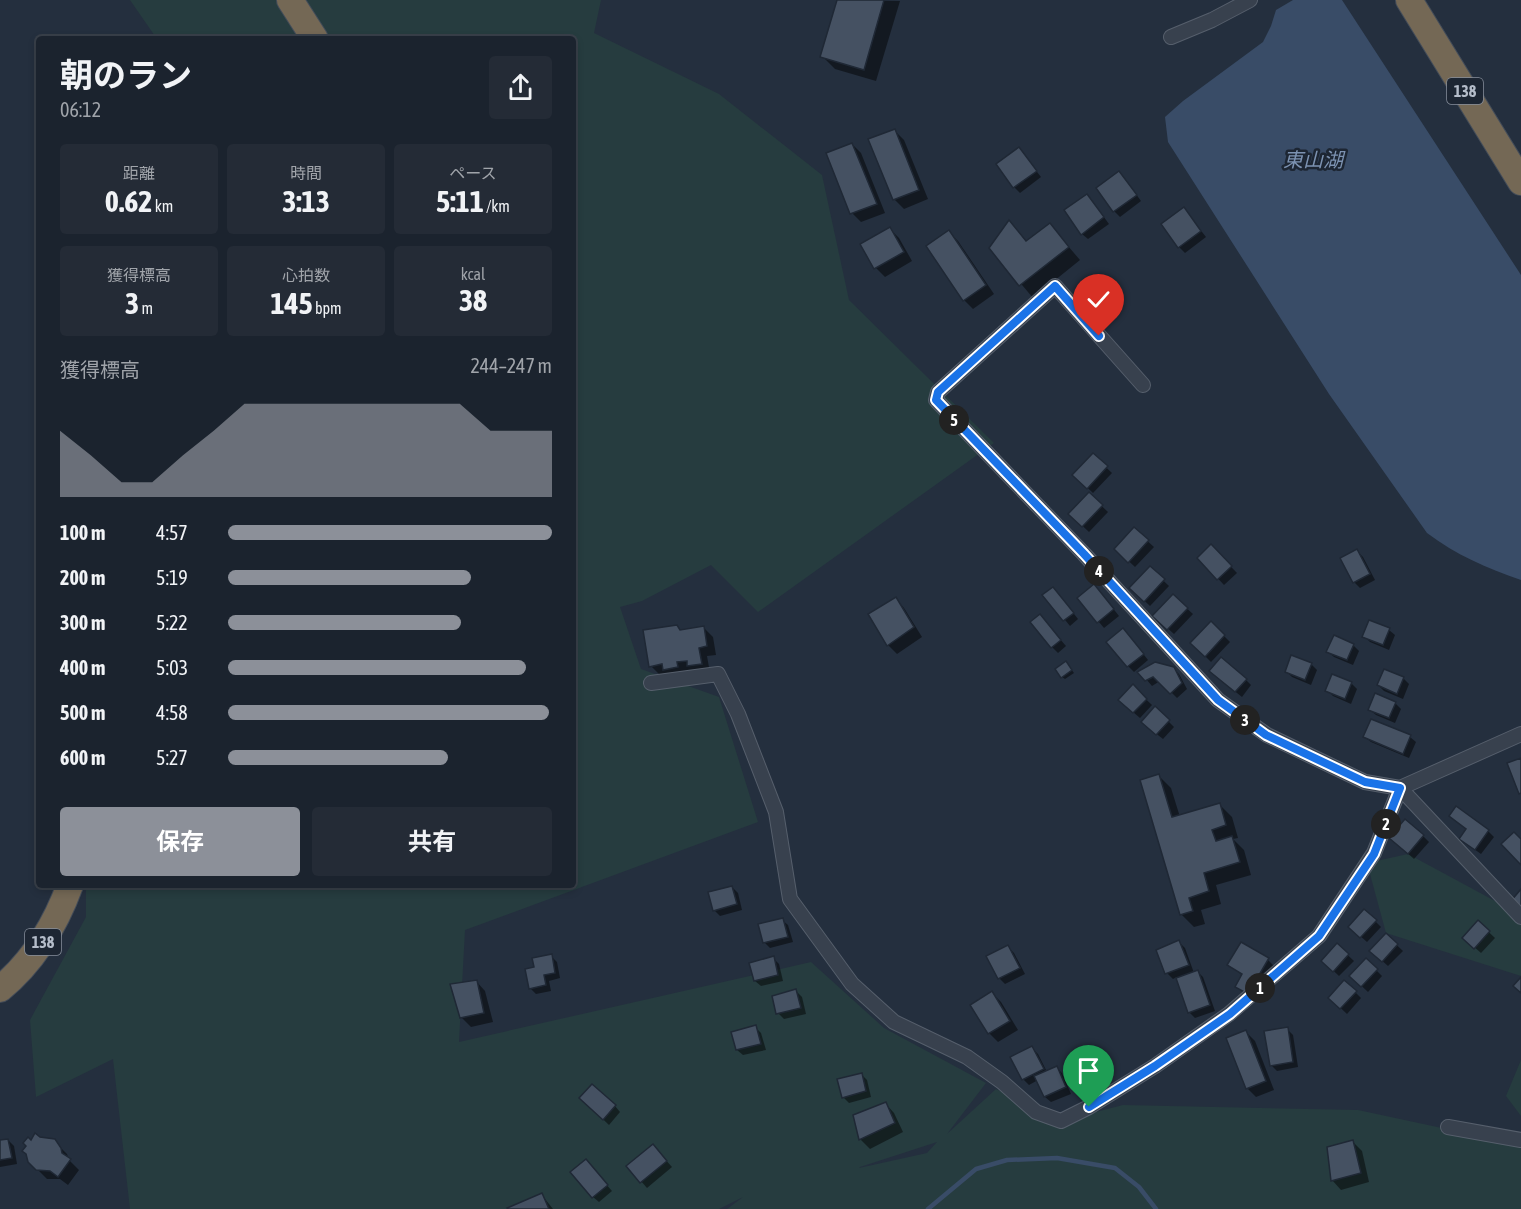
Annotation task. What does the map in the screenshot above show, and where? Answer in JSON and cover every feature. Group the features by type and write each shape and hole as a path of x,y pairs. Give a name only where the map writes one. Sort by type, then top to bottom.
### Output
{"highway":[{"path":"290,0 313,36"},
{"name":"138","path":"1409,0 1521,182"},
{"name":"138","path":"0,989 30,960 46,938 61,911 69,888"}],"street":[{"path":"1171,37 1212,20 1250,0"},
{"path":"1143,385 1055,286 938,392 936,400 1084,554 1218,700 1266,735 1365,782 1400,788 1521,734"},
{"path":"651,683 718,674 738,714 776,812 790,899 852,984 894,1022 968,1057 1002,1082 1036,1112 1061,1121 1089,1107 1155,1066 1230,1014 1319,936 1374,854 1400,788"},
{"path":"1400,788 1521,917"},
{"path":"1448,1127 1521,1140"}],"green space":[{"path":"130,0 601,0 594,33 719,94 822,175 849,300 994,443 758,612 711,565 642,601 620,607 641,669 719,697 758,822 465,930 459,1042 811,962 884,1028 986,1083 947,1134 996,1089 1061,1121 1123,1105 1358,1110 1521,1145 1521,1209 727,1209 743,1197 719,1209 130,1209 113,1059 36,1097 30,1020 86,917 86,888 576,888 576,36 155,36","holes":["937,1142 927,1153 860,1167"]},
{"path":"1408,854 1521,915 1521,976 1386,933 1367,863"},
{"path":"1521,1060 1521,1116 1506,1096"}],"water":[{"name":"東山湖","path":"1293,0 1342,0 1521,275 1521,580 1472,560 1427,533 1329,394 1168,142 1165,117 1263,42 1276,10"}],"building":[{"path":"837,0 884,0 864,70 820,57"},
{"path":"895,129 919,190 893,200 868,139"},
{"path":"852,143 877,204 850,214 826,153"},
{"path":"1019,147 1037,171 1013,188 996,164"},
{"path":"1119,171 1137,195 1113,212 1096,188"},
{"path":"1087,194 1104,217 1081,235 1064,210"},
{"path":"1184,207 1201,231 1178,248 1161,224"},
{"path":"1009,220 1026,241 1050,223 1069,247 1019,286 989,248"},
{"path":"890,227 904,252 874,269 860,244"},
{"path":"949,230 986,285 963,301 926,246"},
{"path":"1093,453 1108,466 1087,489 1072,475"},
{"path":"1089,492 1103,505 1082,527 1068,514"},
{"path":"1134,527 1149,540 1128,563 1114,549"},
{"path":"1211,544 1232,566 1217,580 1197,558"},
{"path":"1357,549 1370,574 1353,583 1340,558"},
{"path":"1150,566 1165,579 1144,602 1129,588"},
{"path":"1094,584 1114,609 1097,623 1077,598"},
{"path":"1053,587 1074,613 1063,621 1042,595"},
{"path":"1173,594 1188,608 1167,630 1152,616"},
{"path":"896,597 914,627 887,646 868,614"},
{"path":"1040,614 1061,640 1051,648 1030,622"},
{"path":"1369,620 1390,628 1383,645 1362,637"},
{"path":"1211,621 1225,635 1205,657 1190,643"},
{"path":"677,625 680,630 704,626 707,646 699,648 702,664 687,666 687,661 677,662 678,667 663,670 662,664 649,667 643,630"},
{"path":"1123,628 1144,654 1127,667 1106,642"},
{"path":"1334,635 1354,644 1347,660 1326,652"},
{"path":"1291,655 1312,663 1305,680 1285,672"},
{"path":"1221,657 1247,679 1235,692 1209,671"},
{"path":"1066,661 1072,670 1061,678 1055,669"},
{"path":"1155,662 1174,667 1182,683 1170,694 1153,677 1145,681 1137,672"},
{"path":"1384,669 1404,677 1397,694 1377,685"},
{"path":"1332,674 1352,682 1345,699 1325,691"},
{"path":"1133,684 1147,699 1133,713 1118,700"},
{"path":"1375,693 1396,702 1389,718 1368,710"},
{"path":"1155,706 1170,720 1156,735 1141,722"},
{"path":"1371,719 1411,735 1403,754 1363,737"},
{"path":"1521,758 1521,793 1519,794 1507,763"},
{"path":"1159,774 1172,817 1220,803 1226,825 1212,830 1216,841 1232,836 1240,862 1204,873 1209,891 1189,898 1193,911 1180,915 1140,780"},
{"path":"1456,806 1489,830 1475,850 1459,839 1466,829 1449,816"},
{"path":"1405,819 1424,835 1408,854 1389,838"},
{"path":"1514,832 1521,839 1521,865 1501,844"},
{"path":"732,886 737,904 713,911 708,892"},
{"path":"1521,889 1521,910 1511,901"},
{"path":"1364,909 1377,920 1360,938 1348,927"},
{"path":"783,918 788,937 763,943 758,924"},
{"path":"1478,920 1490,931 1474,949 1462,938"},
{"path":"1386,933 1398,944 1382,962 1369,951"},
{"path":"1179,940 1189,965 1165,974 1156,950"},
{"path":"1241,942 1269,958 1248,994 1235,987 1242,974 1227,965"},
{"path":"1337,943 1349,954 1333,972 1321,961"},
{"path":"1008,945 1020,968 998,979 986,956"},
{"path":"552,954 555,973 544,975 546,985 529,989 525,969 534,967 532,958"},
{"path":"774,956 778,975 754,981 749,963"},
{"path":"1366,958 1378,969 1361,987 1349,976"},
{"path":"1198,970 1210,1005 1188,1013 1176,978"},
{"path":"1521,977 1521,993 1513,986"},
{"path":"477,980 484,1013 460,1018 450,984"},
{"path":"1344,980 1357,991 1340,1009 1328,998"},
{"path":"796,989 801,1008 776,1014 772,996"},
{"path":"992,991 1010,1021 988,1034 970,1005"},
{"path":"756,1025 761,1044 736,1050 731,1032"},
{"path":"1288,1027 1293,1062 1270,1066 1264,1031"},
{"path":"1246,1030 1266,1081 1246,1089 1226,1038"},
{"path":"1032,1046 1044,1069 1022,1080 1010,1057"},
{"path":"1057,1066 1066,1087 1044,1097 1034,1076"},
{"path":"862,1073 866,1091 842,1098 837,1079"},
{"path":"592,1084 616,1105 603,1120 579,1098"},
{"path":"886,1102 895,1123 859,1140 853,1115"},
{"path":"35,1133 40,1137 55,1139 62,1153 71,1159 58,1177 50,1171 36,1170 22,1151 26,1146 23,1143 28,1137 31,1140"},
{"path":"8,1139 12,1158 0,1160 0,1140"},
{"path":"1353,1140 1361,1173 1331,1181 1327,1147"},
{"path":"653,1144 667,1161 640,1183 626,1166"},
{"path":"586,1159 608,1185 592,1198 570,1172"},
{"path":"542,1193 549,1209 507,1208"}],"waterway":[{"path":"928,1209 976,1169 1007,1160 1057,1158 1115,1168 1139,1187 1156,1209"}],"route":[{"path":"1089,1107 1155,1066 1230,1014 1319,936 1374,854 1400,788 1365,782 1266,735 1218,700 1084,554 936,400 938,392 1055,286 1099,336"}]}
